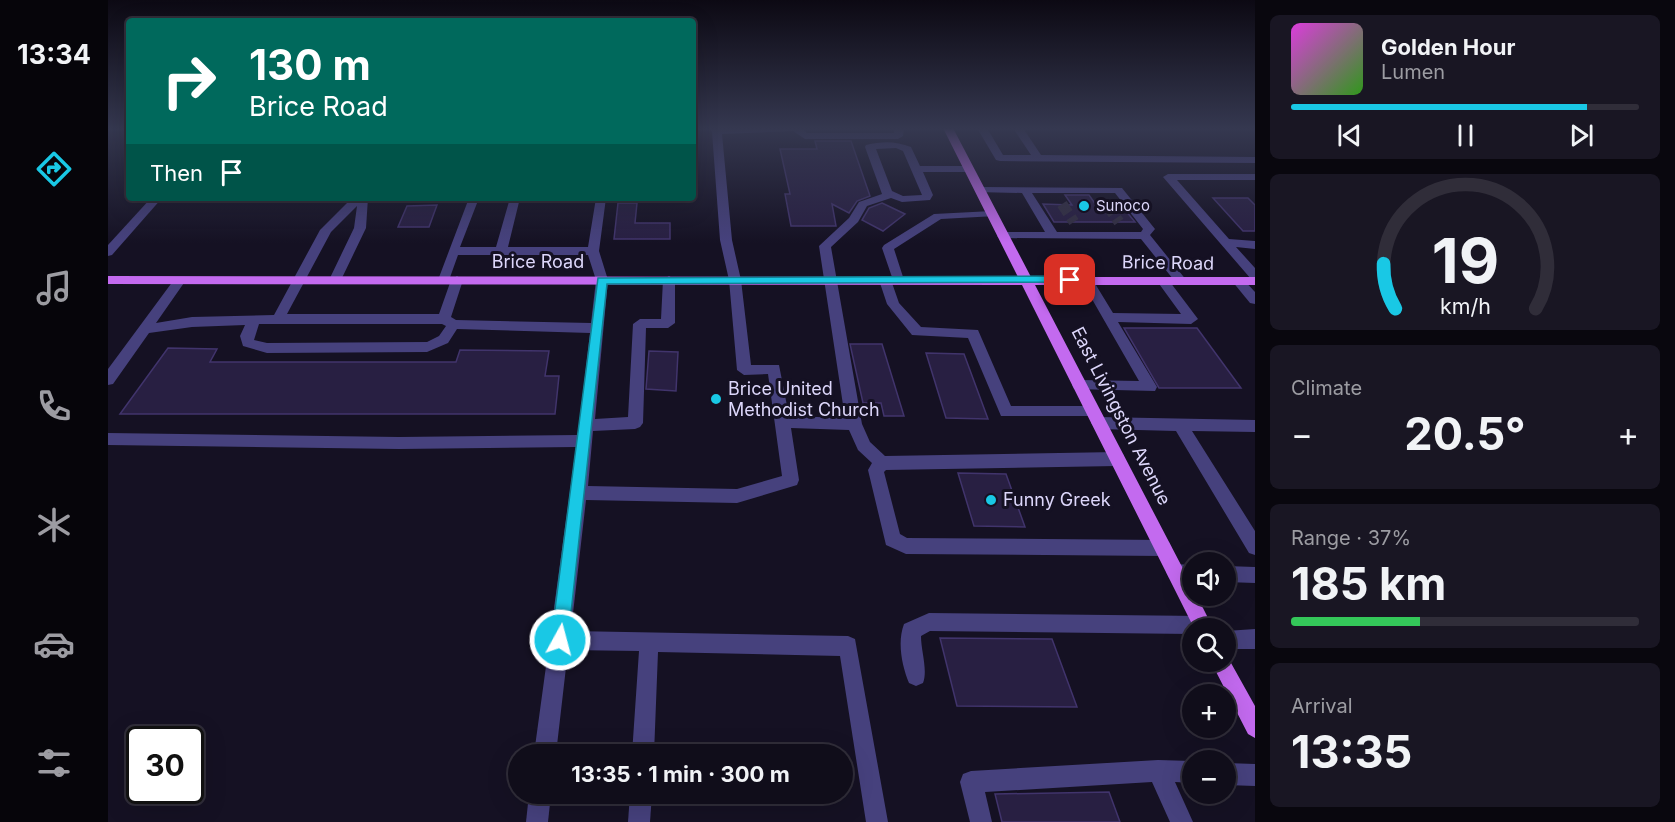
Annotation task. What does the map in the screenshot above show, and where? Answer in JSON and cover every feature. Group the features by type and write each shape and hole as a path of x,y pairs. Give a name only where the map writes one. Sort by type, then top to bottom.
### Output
{"main road":[{"name":"East Livingston Avenue","path":"968,169 1163,548 1182,571"},
{"name":"Brice Road","path":"108,280 1255,281"},
{"path":"1226,672 1255,727"}],"street":[{"path":"578,493 737,496 790,480 774,369 744,370 735,280 726,240 719,166"},
{"path":"878,166 890,195"},
{"path":"968,169 916,169 928,195 926,198 902,199 890,195 863,204 854,220 825,246 854,424 864,446 882,463 1117,459"},
{"path":"1255,177 1168,177 1255,276"},
{"path":"1095,189 1107,205"},
{"path":"980,190 1118,190 1149,229 1144,235"},
{"path":"1025,190 1053,235"},
{"path":"1053,190 1062,204"},
{"path":"108,252 154,201"},
{"path":"278,320 326,230 355,201"},
{"path":"335,280 360,228 363,201"},
{"path":"254,320 248,343 255,347 427,347 440,344 448,337 453,251 473,201"},
{"path":"501,251 514,201"},
{"path":"546,744 602,280 592,251 600,201"},
{"path":"992,214 938,216 888,248 893,304 917,332 973,333 1006,412 1180,424 1255,426"},
{"path":"1074,222 1083,235"},
{"path":"1119,222 1128,234"},
{"path":"1003,236 1144,235 1181,281"},
{"path":"1225,242 1255,245"},
{"path":"453,251 592,251"},
{"path":"108,380 180,280"},
{"path":"108,439 399,443 585,433 635,423 640,324 668,323 669,280"},
{"path":"1079,385 1150,387 1087,280"},
{"path":"1110,317 1191,319 1163,281"},
{"path":"1238,281 1255,300"},
{"path":"145,329 192,322 254,320 448,321 467,326 597,328"},
{"path":"782,422 854,424"},
{"path":"1180,424 1255,548"},
{"path":"882,463 876,470 892,539 906,546 1163,548"},
{"path":"1236,574 1255,575"},
{"path":"916,675 911,652 911,631 929,622 1182,627"},
{"path":"1236,640 1255,639"},
{"path":"560,640 848,646 877,822"},
{"path":"644,744 649,642"},
{"path":"1158,771 1182,822"},
{"path":"981,822 971,782 1158,771 1182,772"},
{"path":"1236,774 1255,775"},
{"path":"537,822 539,804"},
{"path":"639,822 640,804"}],"building":[{"path":"784,166 860,166 870,196 857,201 849,213 832,204 836,226 791,226 785,194 790,194"},
{"name":"Sunoco","path":"1065,195 1089,195 1096,205 1121,205 1135,222 1054,222 1043,204 1072,205"},
{"path":"1213,198 1248,198 1255,205 1255,231 1243,231"},
{"path":"618,203 637,203 635,223 670,223 670,239 614,239"},
{"path":"882,203 905,214 883,231 862,220 869,208"},
{"path":"437,205 429,227 398,227 407,206"},
{"path":"1124,328 1197,328 1241,388 1159,388"},
{"path":"850,344 882,344 904,416 884,416 881,403 863,403"},
{"path":"168,348 217,349 210,362 456,362 460,350 549,351 545,376 559,376 555,414 120,414"},
{"path":"649,351 678,352 676,391 646,389"},
{"path":"926,353 964,354 988,419 946,418"},
{"name":"Funny Greek","path":"958,473 1006,474 1025,527 974,526"},
{"path":"940,638 1052,639 1077,707 957,706"},
{"path":"1109,792 1120,822 1002,822 995,794"}],"tunnel":[{"path":"1062,204 1074,222"},
{"path":"1107,205 1119,222"}],"place":[{"name":"Sunoco","path":"1084,206"},
{"name":"Brice United Methodist Church","path":"716,399"},
{"name":"Funny Greek","path":"991,500"}],"route":[{"path":"560,640 602,280 1070,280"}]}
